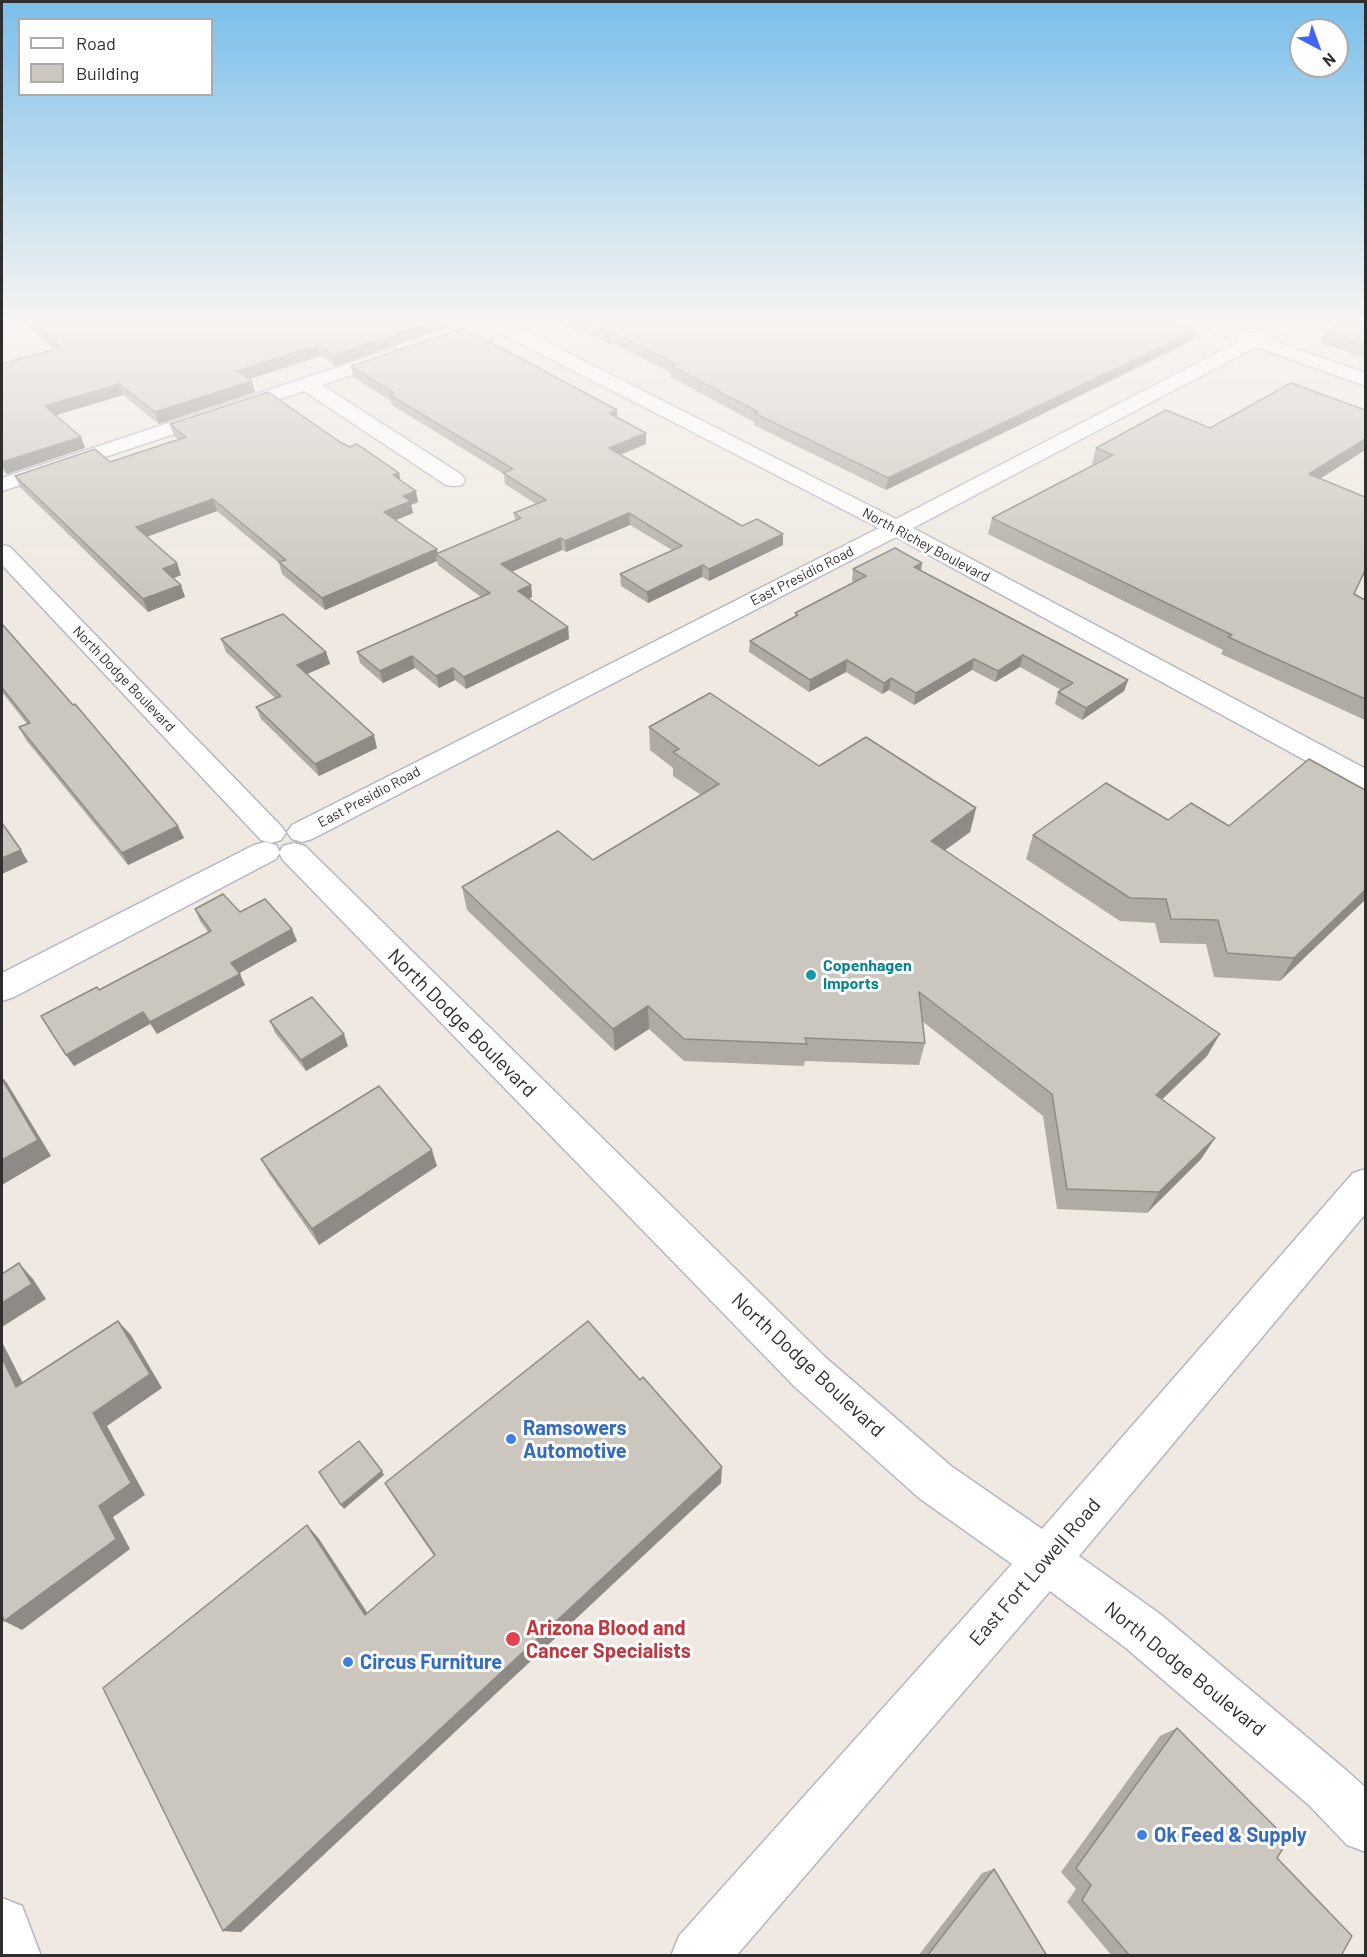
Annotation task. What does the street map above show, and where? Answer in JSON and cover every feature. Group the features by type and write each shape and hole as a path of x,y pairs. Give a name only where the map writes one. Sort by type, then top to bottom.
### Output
{"street":[{"path":"2,485 234,408"},
{"path":"344,408 454,480"},
{"name":"North Richey Boulevard","path":"660,408 896,528 1365,781"},
{"name":"East Presidio Road","path":"2,988 1125,408"},
{"name":"North Dodge Boulevard","path":"2,552 283,842 810,1372 934,1482 1046,1560 1157,1643 1328,1788 1365,1826"},
{"name":"East Fort Lowell Road","path":"699,1956 1046,1560 1365,1185"},
{"path":"2,1926 13,1956"}],"building":[{"path":"2,408 48,408 81,437 2,462"},
{"path":"150,408 166,408 155,412"},
{"path":"218,408 292,408 340,442 350,447 357,444 399,473 393,475 416,491 403,496 411,501 384,512 437,549 322,598 279,562 286,560 213,499 136,527 177,563 163,569 181,585 143,599 15,476 95,449 110,462 186,437 170,424"},
{"path":"412,408 614,408 617,410 609,413 646,433 609,448 742,526 757,519 783,534 709,569 703,565 647,592 620,574 682,546 629,513 565,541 561,538 501,564 531,585 518,591 568,627 464,677 453,668 436,676 412,656 380,671 357,652 490,593 436,554 521,518 514,513 546,500 503,473 513,469"},
{"path":"751,408 1034,408 888,478 754,413 758,412"},
{"path":"1245,408 1365,410 1365,439 1309,474 1365,497 1365,570 1354,594 1365,600 1365,699 1228,637 1232,635 992,518 1113,455 1096,448 1166,410 1210,428"},
{"path":"895,548 922,563 914,567 1128,680 1086,708 1058,692 1073,683 1023,655 998,671 974,659 916,693 891,678 884,683 847,660 810,680 750,641 798,615 795,613 866,576 853,569"},
{"path":"283,614 326,652 297,665 374,735 315,764 256,707 281,696 221,639"},
{"path":"2,624 73,705 75,704 178,826 122,853 19,727 30,723 2,688"},
{"name":"Copenhagen Imports","path":"710,693 819,766 866,737 976,808 931,841 1220,1034 1156,1095 1215,1138 1159,1192 1067,1189 1052,1094 919,992 925,1043 805,1038 807,1044 684,1039 648,1006 613,1029 462,887 558,831 593,860 719,784 673,752 679,749 649,727"},
{"path":"1309,759 1365,790 1365,890 1294,958 1227,953 1218,920 1171,919 1166,899 1130,898 1033,835 1106,783 1168,820 1191,803 1229,826"},
{"path":"2,823 21,850 2,858"},
{"path":"223,894 240,912 265,899 292,929 231,963 240,974 150,1022 143,1012 66,1055 41,1016 97,987 99,990 211,931 195,909"},
{"path":"312,997 344,1034 301,1060 270,1021"},
{"path":"2,1079 38,1140 2,1160"},
{"path":"379,1086 432,1150 312,1229 261,1159"},
{"path":"19,1263 32,1284 2,1303 2,1274"},
{"path":"118,1321 150,1374 93,1413 131,1483 99,1506 116,1539 4,1621 2,1614 2,1358 16,1387"},
{"name":"Circus Furniture","path":"588,1321 640,1380 643,1377 722,1467 223,1931 103,1688 307,1525 365,1615 435,1555 385,1483"},
{"path":"359,1441 382,1471 341,1505 319,1472"},
{"path":"1177,1728 1288,1840 1277,1858 1352,1936 1341,1956 1130,1956 1082,1900 1091,1885 1076,1868"},
{"path":"994,1869 1047,1956 927,1956"}],"place":[{"name":"Copenhagen Imports","path":"811,975"},
{"name":"Ramsowers Automotive","path":"511,1439"},
{"name":"Arizona Blood and Cancer Specialists","path":"513,1639"},
{"name":"Circus Furniture","path":"348,1662"},
{"name":"Ok Feed & Supply","path":"1142,1835"}]}
